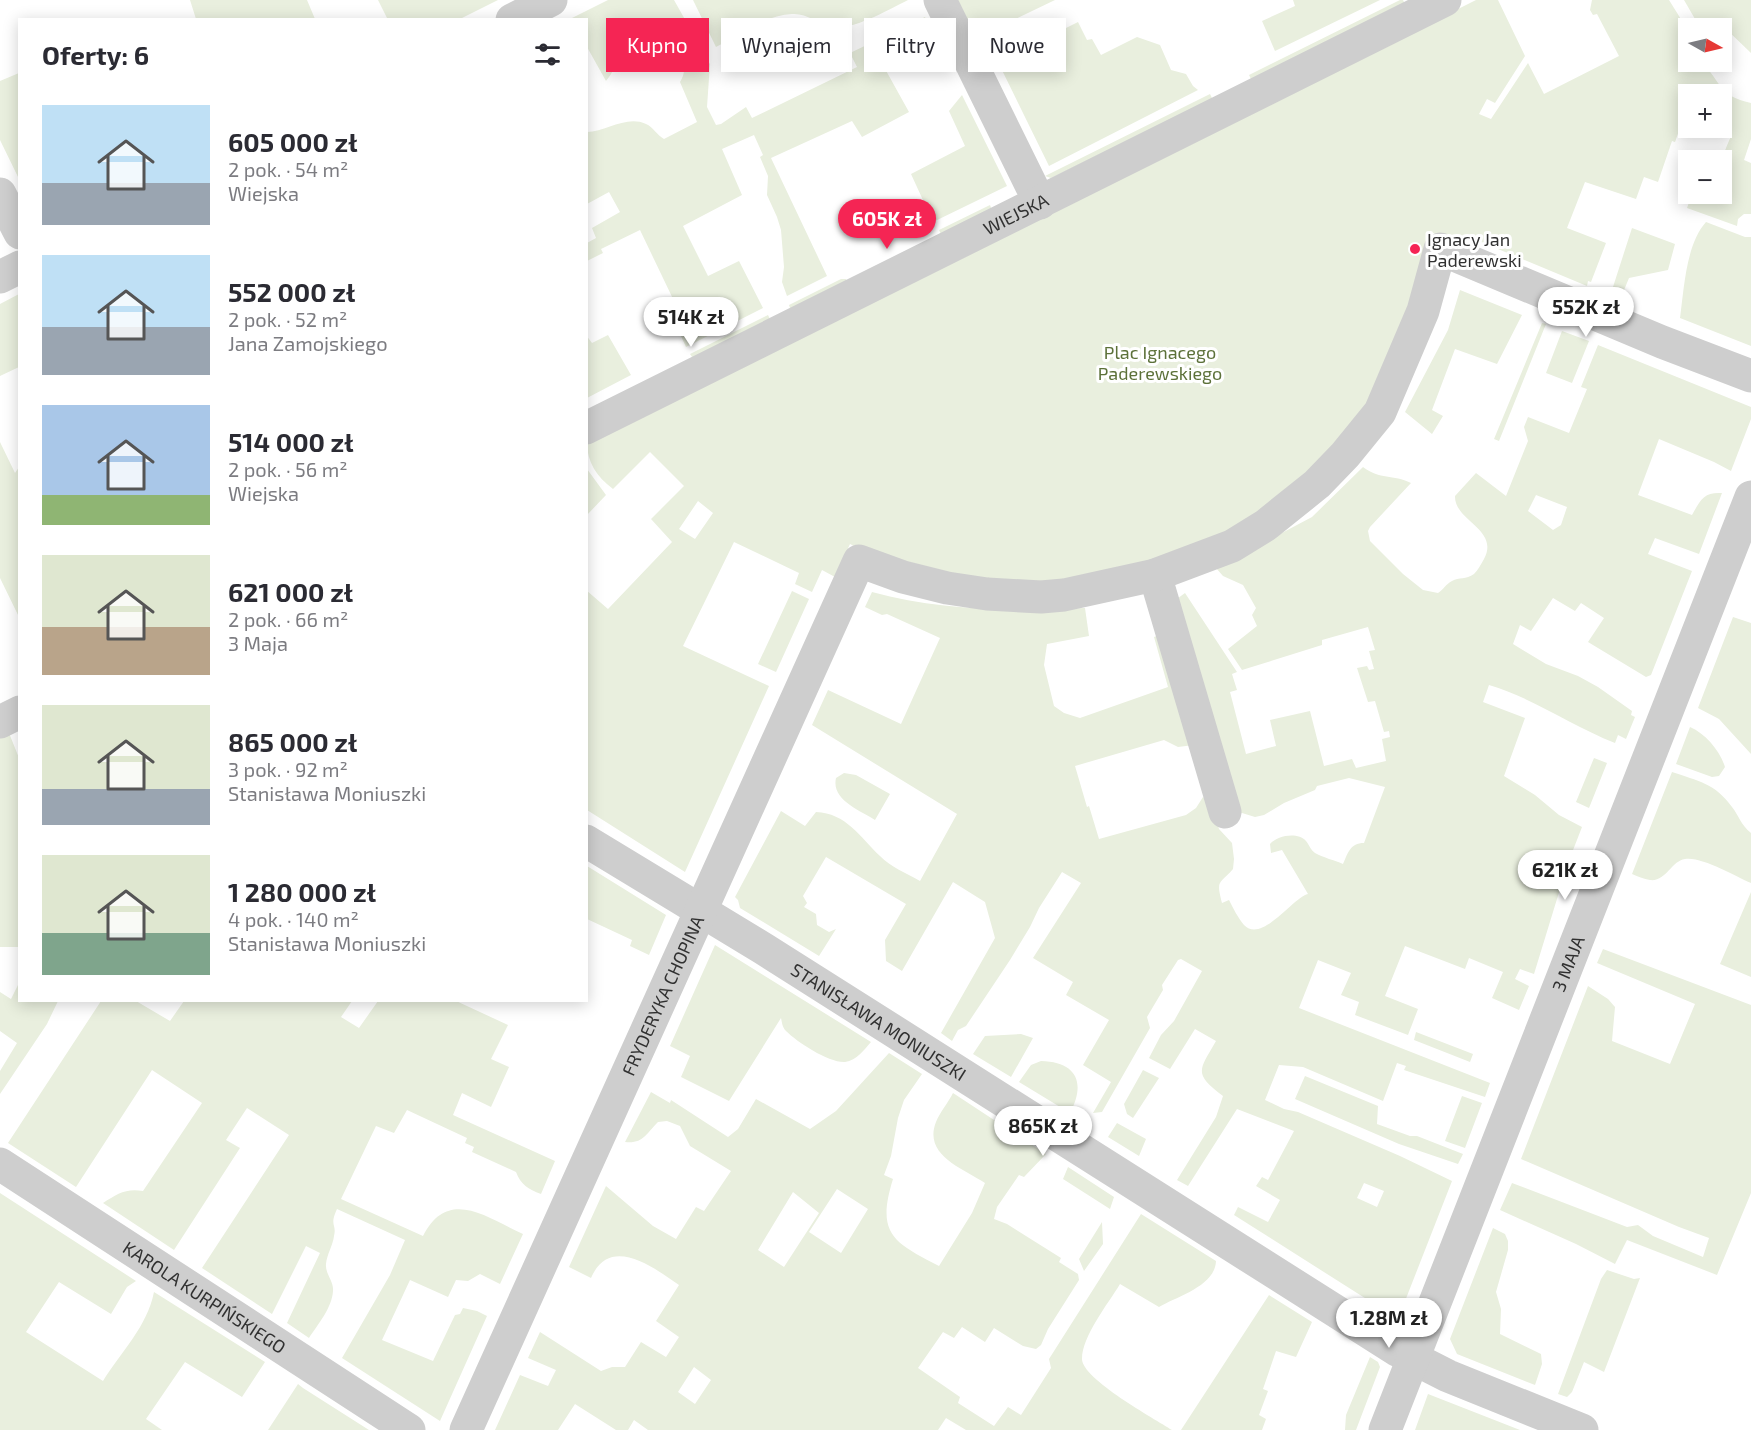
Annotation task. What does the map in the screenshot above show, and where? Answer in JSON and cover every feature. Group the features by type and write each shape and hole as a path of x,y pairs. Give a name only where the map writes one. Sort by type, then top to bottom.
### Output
{"street":[{"path":"516,18 551,0"},
{"path":"940,0 1040,203"},
{"name":"WIEJSKA","path":"588,427 1445,0"},
{"path":"0,194 18,229"},
{"path":"1225,812 1155,575 1221,551 1266,525 1317,484 1345,455 1372,423 1387,400 1423,311 1440,249 1651,338 1751,376"},
{"path":"0,277 18,268"},
{"name":"3 MAJA","path":"1385,1430 1751,497"},
{"name":"FRYDERYKA CHOPINA","path":"466,1430 859,561 936,586 1014,596 1064,595 1155,575"},
{"path":"0,722 18,713"},
{"name":"STANISŁAWA MONIUSZKI","path":"588,842 764,949 1413,1359 1448,1376 1582,1430"},
{"name":"KAROLA KURPIŃSKIEGO","path":"0,1164 409,1430"}],"green space":[{"path":"190,0 307,0 315,18 196,18"},
{"path":"378,0 498,0 462,18 387,18"},
{"path":"608,0 674,0 684,18 606,18 606,72 612,72 606,81 588,49 588,18 572,18"},
{"path":"693,0 908,0 852,25 852,18 810,18 792,14 772,18 721,18 721,44 716,47 709,33 709,18 702,18"},
{"path":"955,0 1055,0 1017,18 968,18 968,30"},
{"path":"1293,0 1380,0 1275,51 1262,21 1295,6"},
{"path":"1403,0 1405,4 1252,81 1249,75"},
{"name":"Plac Ignacego Paderewskiego","path":"1476,0 1498,0 1525,56 1495,103 1487,99 1479,114 1491,119 1528,63 1544,94 1619,56 1597,14 1593,15 1590,10 1592,0 1669,0 1680,18 1678,18 1678,72 1710,72 1720,84 1678,84 1678,134 1675,142 1672,141 1658,182 1644,177 1636,199 1585,182 1567,228 1606,243 1591,282 1588,281 1587,286 1469,237 1465,246 1433,233 1429,255 1385,383 1309,476 1218,540 1072,583 985,583 850,544 835,577 822,570 812,592 795,584 799,573 734,542 683,646 769,686 685,872 588,811 588,592 608,609 672,542 651,519 684,486 650,452 613,489 594,469 588,454 588,443","holes":["698,501 713,513 695,539 679,529"]},
{"path":"1684,0 1751,0 1751,53 1732,35 1732,18 1694,18"},
{"path":"1078,22 1087,40 1092,39 1101,55 1137,37 1160,45 1171,70 1186,74 1198,90 1049,166 1003,72 1066,72 1066,28"},
{"path":"864,46 864,72 887,72 909,112 862,137 852,121 771,158 827,276 787,296 782,282 784,267 781,230 767,195 768,176 760,157 763,155 754,135 722,149 742,195 683,226 708,276 739,261 763,308 686,347 668,308 674,301 640,230 601,249 603,253 588,260 588,242 596,238 592,228 620,212 609,192 588,203 588,132 631,121 648,125 664,139 697,122 680,82 684,73 709,72 709,62 710,64 707,107 716,125 746,107 752,118 847,72 852,72 852,69 857,67 852,52"},
{"path":"18,73 18,177 0,140 0,81"},
{"path":"1210,94 1213,100 1051,178 1045,176"},
{"path":"962,95 1007,186 933,222 911,174 965,146 949,111"},
{"name":"Plac Ignacego Paderewskiego","path":"1732,96 1751,103 1751,139 1744,160 1751,163 1751,214 1744,214 1738,219 1737,226 1687,208 1688,204 1732,204 1732,150 1725,150 1732,138"},
{"path":"990,205 992,210 942,236 939,230"},
{"path":"1706,222 1745,237 1751,237 1751,346 1680,318 1690,254 1699,231"},
{"path":"1632,228 1675,244 1668,270 1629,278 1622,295 1612,290"},
{"path":"841,279 846,279 848,283 791,311 789,305"},
{"path":"1460,290 1522,315 1497,364 1455,349 1432,410 1443,416 1432,434 1405,412 1448,330"},
{"path":"18,295 18,367 0,376 0,304"},
{"path":"768,315 771,321 694,360 690,354"},
{"path":"1542,323 1546,324 1499,441 1494,439"},
{"path":"1562,331 1589,341 1572,383 1546,373"},
{"path":"608,335 631,375 588,397 588,338 592,343"},
{"path":"1598,345 1751,407 1751,419 1731,471 1659,439 1638,495 1692,515 1707,495 1722,493 1699,554 1655,538 1648,554 1692,571 1651,675 1646,677 1588,642 1604,618 1581,603 1575,611 1553,598 1531,631 1520,625 1513,644 1546,664 1578,676 1598,687 1632,711 1631,715 1635,717 1626,739 1618,735 1615,743 1521,697 1489,685 1483,702 1525,718 1504,776 1535,795 1559,815 1582,827 1568,863 1534,974 1520,969 1515,979 1529,986 1519,1010 1492,998 1503,972 1469,958 1465,969 1405,946 1385,996 1418,1009 1408,1035 1355,1015 1359,1002 1341,995 1351,973 1318,960 1299,1008 1490,1083 1485,1097 1404,1070 1406,1066 1397,1063 1383,1101 1303,1067 1279,1065 1265,1100 1400,1156 1452,1181 1398,1319 1234,1215 1238,1207 1268,1222 1280,1200 1256,1186 1262,1177 1268,1180 1294,1131 1237,1109 1188,1186 1177,1180 1216,1117 1223,1096 1207,1082 1202,1071 1216,1041 1195,1029 1170,1069 1149,1058 1161,1035 1174,1021 1202,971 1181,959 1178,960 1162,985 1163,990 1147,1017 1150,1028 1102,1112 1093,1113 1111,1082 1083,1065 1109,1020 1066,995 1073,982 1033,958 1081,883 1062,872 1010,960 966,1026 958,1030 952,1041 941,1033 995,938 985,902 953,882 902,971 886,961 885,940 906,904 826,857 803,896 807,903 804,907 816,914 817,925 829,932 836,929 819,956 740,908 735,897 781,811 805,826 816,812 827,813 844,821 884,860 920,881 957,814 812,725 828,690 901,724 940,638 887,614 882,615 865,607 872,592 924,603 977,608 1085,608 1089,636 1047,644 1044,665 1054,706 1064,713 1080,718 1168,687 1154,637 1162,634 1194,745 1178,747 1164,740 1075,766 1087,807 1089,806 1099,839 1186,815 1196,808 1203,797 1212,803 1219,829 1232,843 1233,869 1219,886 1222,903 1229,900 1244,925 1251,929 1259,929 1268,925 1301,897 1308,894 1282,850 1271,853 1270,844 1283,837 1298,836 1306,841 1315,853 1343,864 1353,847 1364,843 1385,787 1349,778 1317,786 1315,790 1284,803 1264,815 1255,817 1242,813 1235,814 1174,601 1185,593 1237,672 1232,674 1237,690 1230,692 1246,754 1276,746 1270,720 1310,711 1324,766 1352,759 1356,768 1386,761 1382,739 1390,737 1389,731 1384,732 1375,701 1368,702 1357,668 1367,666 1369,670 1374,669 1369,651 1375,650 1368,627 1322,640 1322,645 1242,670 1228,649 1257,626 1252,615 1256,608 1243,585 1223,576 1216,568 1312,517 1363,467 1375,474 1411,483 1370,527 1368,531 1370,541 1403,574 1423,590 1438,593 1452,581 1474,574 1484,559 1487,549 1482,532 1461,512 1455,496 1476,473 1506,496 1528,441 1524,427 1528,417 1569,433 1587,389 1581,387","holes":["1536,495 1567,507 1561,525 1553,530 1528,511","1364,1183 1384,1191 1377,1207 1357,1198"]},
{"path":"0,442 15,473 18,468 18,615 0,578"},
{"path":"588,470 606,495 588,514"},
{"path":"792,591 809,599 776,672 758,664"},
{"path":"1733,617 1751,623 1751,754 1719,719 1698,708"},
{"path":"1690,727 1707,739 1720,755 1725,767 1719,776 1712,777 1676,764"},
{"path":"9,733 18,756 18,947 0,947 0,737"},
{"path":"1594,758 1607,763 1589,808 1576,802"},
{"path":"1672,772 1705,784 1719,793 1751,833 1751,883 1709,863 1692,859 1676,863 1656,880 1648,880 1632,874"},
{"path":"844,773 856,775 890,794 875,820 848,804 838,792 836,778"},
{"path":"588,867 666,915 649,955 630,946 632,940 588,919"},
{"path":"1751,892 1751,977 1720,964"},
{"path":"715,945 871,1042 853,1059 845,1062 838,1061 822,1056 798,1041 782,1025 781,1018 729,1101 681,1077 690,1056 670,1046"},
{"path":"1603,949 1751,1005 1751,1193 1717,1275 1627,1240 1615,1264 1500,1210 1512,1183 1627,1227 1638,1225 1653,1236 1703,1257 1709,1238 1521,1159 1588,986 1608,999 1615,1007 1612,1041 1670,1064 1695,1004 1597,963"},
{"path":"18,985 18,1002 58,1002 47,1024 0,1094 0,1071 17,1043 0,1031 0,992 11,999"},
{"path":"100,1002 138,1002 170,1021 183,1002 351,1002 341,1017 359,1028 377,1002 458,1002 508,1025 491,1059 509,1067 491,1107 462,1093 453,1115 555,1161 541,1194 526,1186 516,1172 472,1152 474,1147 465,1143 467,1138 407,1110 394,1133 376,1126 341,1199 423,1236 433,1221 444,1213 456,1209 482,1214 523,1234 500,1284 480,1274 468,1281 456,1280 448,1297 410,1280 382,1340 433,1361 455,1315 460,1314 463,1308 487,1316 440,1421 342,1358 390,1275 405,1240 337,1209 333,1222 335,1232 326,1264 333,1287 332,1297 324,1316 309,1338 287,1323 320,1253 306,1246 272,1314 202,1268 289,1135 247,1108 226,1140 240,1148 174,1250 103,1203 122,1192 143,1191 202,1103 152,1070 76,1187 8,1143"},
{"path":"1416,1032 1473,1054 1470,1062 1414,1040"},
{"path":"1021,1034 1033,1038 1011,1077 973,1054 985,1036"},
{"path":"889,1053 922,1074 904,1100 891,1156 884,1175 893,1179 888,1198 888,1224 892,1234 900,1242 939,1266 972,1213 985,1183 947,1159 935,1143 933,1133 936,1122 953,1093 1046,1154 1024,1177 1019,1175 997,1207 994,1219 1007,1224 1061,1258 1059,1262 1078,1274 1079,1280 1048,1329 1041,1345 1036,1349 1023,1346 994,1328 985,1342 962,1327 954,1338 943,1332 918,1368 960,1397 958,1403 994,1426 1008,1407 1021,1415 1051,1368 1049,1359 1141,1214 1216,1261 1214,1270 1203,1284 1159,1307 1120,1284 1091,1330 1083,1350 1082,1359 1085,1367 1094,1377 1121,1398 1172,1430 966,1430 946,1418 938,1430 648,1430 634,1420 628,1430 616,1430 575,1404 558,1430 495,1430 520,1375 548,1386 556,1370 528,1358 540,1332 601,1371 612,1367 625,1367 641,1342 666,1357 679,1337 656,1321 679,1285 657,1271 633,1259 621,1256 609,1258 599,1265 591,1278 569,1267 606,1186 653,1226 676,1239 696,1207 704,1211 731,1171 690,1146 680,1126 667,1121 658,1122 640,1140 625,1142 651,1092 670,1103 671,1100 728,1137 738,1129 756,1099 810,1129 836,1111","holes":["837,1189 868,1209 841,1253 809,1232","793,1192 819,1213 784,1267 758,1250","694,1367 711,1380 695,1404 678,1392"]},
{"path":"1041,1061 1063,1065 1075,1076 1077,1092 1070,1113 1019,1082 1031,1065"},
{"path":"1143,1070 1159,1078 1133,1118 1127,1114 1124,1104"},
{"path":"1305,1076 1378,1106 1377,1124 1410,1136 1417,1136 1463,1154 1458,1164 1399,1144 1295,1099"},
{"path":"1462,1096 1482,1103 1465,1148 1445,1141"},
{"path":"1117,1123 1146,1139 1139,1156 1108,1137"},
{"path":"1068,1167 1114,1197 1110,1209 1063,1179"},
{"path":"0,1193 136,1281 127,1287 111,1314 59,1282 26,1332 103,1381 140,1328 151,1305 154,1292 265,1362 242,1397 185,1362 146,1419 162,1430 0,1430"},
{"path":"1102,1222 1103,1244 1084,1271 1079,1259"},
{"path":"1493,1228 1505,1234 1508,1241 1508,1250 1496,1292 1501,1309 1500,1334 1541,1354 1542,1364 1535,1385 1457,1354 1450,1339"},
{"path":"1607,1270 1634,1279 1640,1278 1604,1372 1584,1362 1572,1392 1567,1397 1558,1394 1601,1279"},
{"path":"1269,1295 1312,1322 1296,1357 1276,1351 1263,1389 1268,1391 1259,1415 1266,1419 1262,1430 1181,1430"},
{"path":"1370,1357 1378,1362 1380,1367 1356,1430 1345,1430 1346,1415"},
{"path":"298,1384 303,1388 369,1430 268,1430"},
{"path":"1428,1394 1520,1430 1415,1430"}],"place":[{"name":"Ignacy Jan Paderewski","path":"1415,249"}]}
